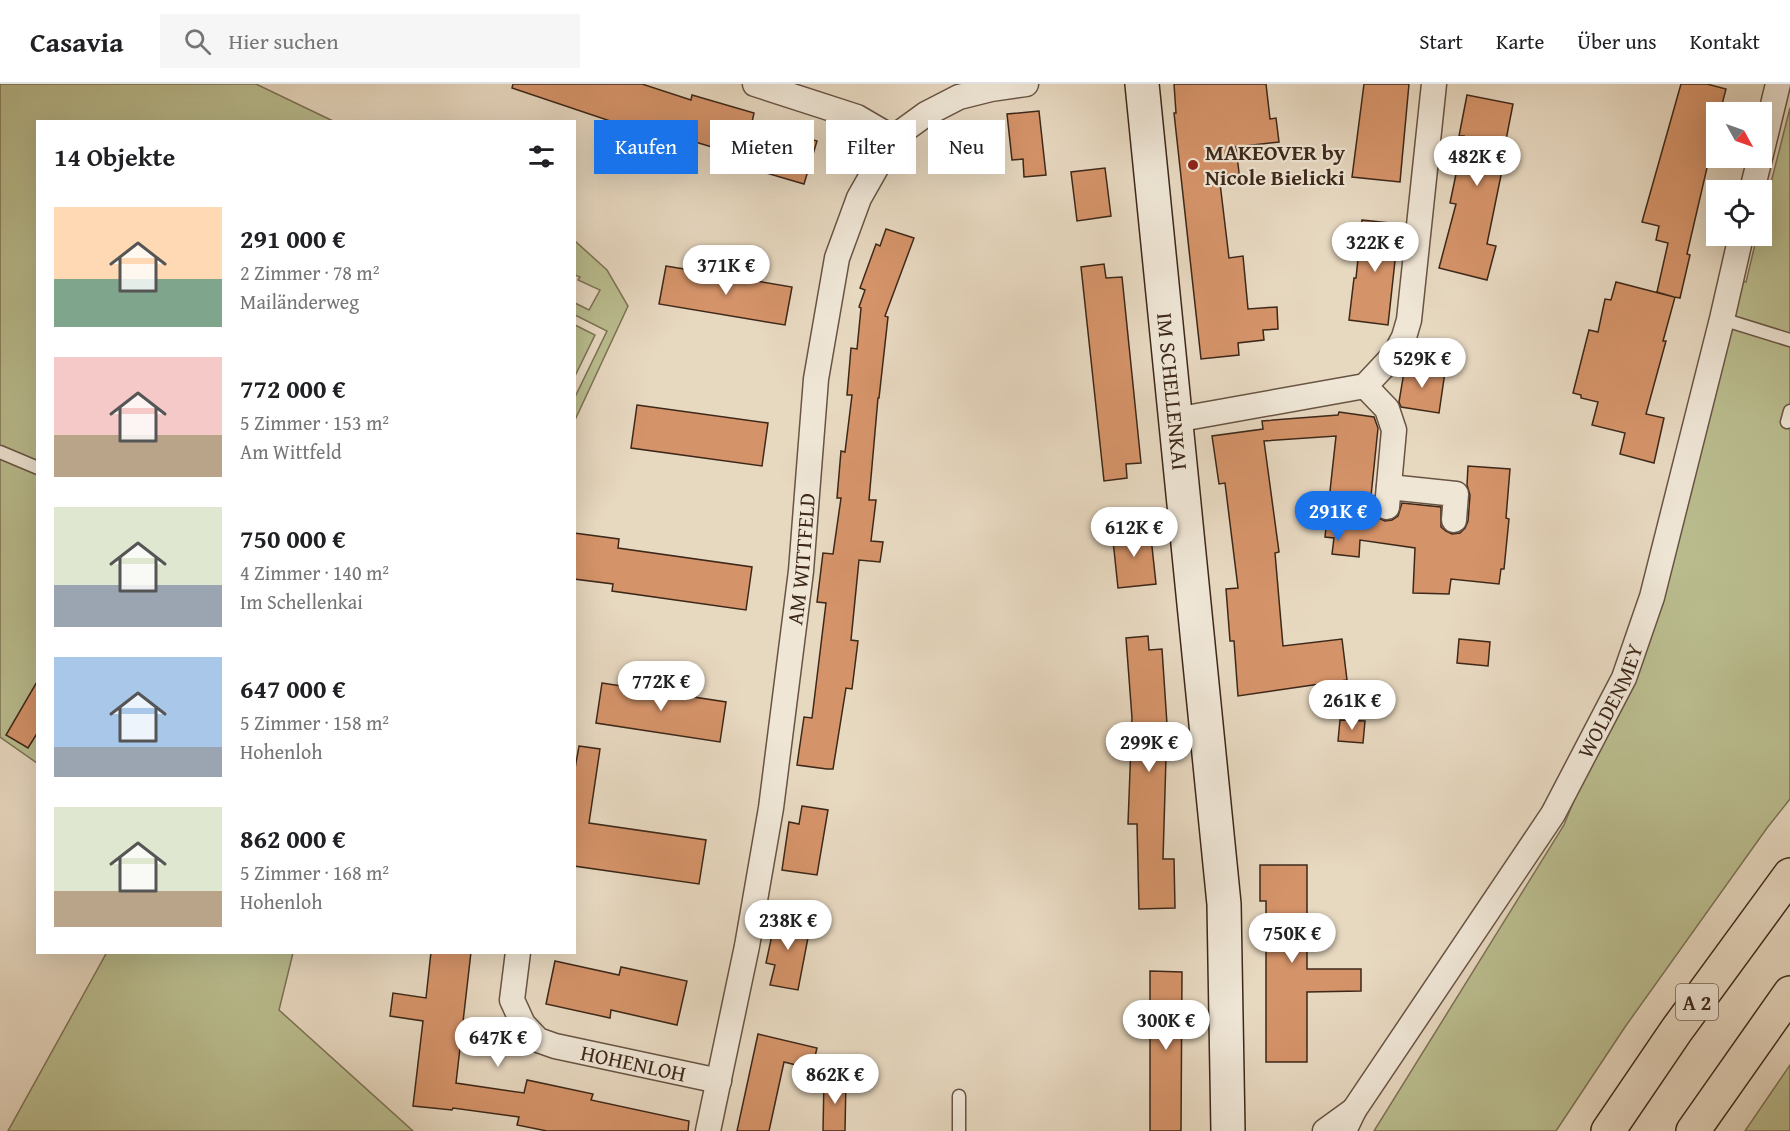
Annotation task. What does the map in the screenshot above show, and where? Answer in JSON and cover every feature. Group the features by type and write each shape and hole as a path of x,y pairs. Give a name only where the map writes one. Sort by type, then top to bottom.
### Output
{"highway":[{"name":"A 2","path":"1608,1131 1676,1031 1790,875"},
{"path":"1692,1131 1790,993"}],"street":[{"path":"755,84 861,120"},
{"name":"AM WITTFELD","path":"916,121 959,97 1026,84"},
{"name":"IM SCHELLENKAI","path":"1142,84 1224,904 1228,1131"},
{"path":"1175,420 1365,386 1395,354 1404,337 1408,320 1434,84"},
{"path":"1772,109 1778,84"},
{"name":"AM WITTFELD","path":"708,1131 747,946 771,808 801,571 816,379 835,269 859,198 873,174"},
{"name":"WOLDENMEY","path":"1324,1131 1349,1121 1553,814 1624,678 1652,597 1739,246"},
{"path":"1365,386 1387,410 1394,430 1388,497 1456,494 1454,520"},
{"name":"HOHENLOH","path":"518,954 512,1000 523,1024 538,1040 555,1046 719,1081"}],"lane":[{"path":"1722,319 1790,340"},
{"path":"0,452 36,467"},
{"path":"959,1096 959,1131"}],"green space":[{"path":"0,84 256,84 331,120 36,120 36,762 0,737"},
{"path":"1790,108 1790,799 1625,1027 1556,1131 1374,1131 1564,825 1624,678 1730,278 1746,282 1755,246 1772,246 1772,180"},
{"path":"576,242 607,270 628,306 576,418 576,395 607,331 576,316 576,304 589,310 600,290 578,280 580,277 576,275"},
{"path":"576,326 595,335 576,374"},
{"path":"106,954 293,954 279,1010 413,1131 8,1131"},
{"path":"1790,1065 1790,1131 1745,1131"}],"building":[{"path":"513,84 642,84 691,100 692,95 754,113 752,120 710,120 710,146 698,143 698,120 607,120 512,88"},
{"path":"1174,84 1266,84 1270,119 1276,118 1279,142 1236,147 1240,181 1220,183 1229,258 1243,256 1248,309 1277,307 1278,329 1263,330 1264,340 1238,343 1239,355 1201,359 1174,113 1176,113"},
{"path":"1364,84 1409,84 1400,182 1352,177"},
{"path":"1681,84 1707,84 1726,89 1723,102 1706,102 1707,168 1687,254 1690,255 1680,298 1675,297 1663,341 1666,341 1646,414 1664,418 1654,463 1620,454 1625,433 1592,425 1598,402 1581,398 1581,395 1573,393 1589,330 1598,332 1605,299 1611,300 1616,282 1674,297 1657,292 1668,243 1656,240 1659,226 1642,222"},
{"path":"1467,95 1513,104 1487,244 1496,246 1487,280 1439,268 1456,204 1450,203 1464,136 1459,136"},
{"path":"1039,111 1046,175 1024,177 1023,159 1012,160 1007,114"},
{"path":"1105,168 1111,216 1077,221 1071,172"},
{"path":"770,174 807,174 804,184"},
{"path":"1362,220 1399,224 1388,325 1349,320"},
{"path":"886,229 914,238 885,316 888,317 869,500 876,500 871,541 883,542 880,562 859,560 851,640 858,641 852,689 846,688 833,769 797,765 804,717 812,718 826,603 817,602 823,553 833,554 841,498 837,498 841,451 845,452 852,395 847,395 851,348 857,349 861,308 859,307 865,290 860,288 876,244 880,246"},
{"path":"1104,264 1106,278 1122,277 1141,463 1126,464 1127,478 1104,481 1081,267"},
{"path":"666,266 792,287 785,325 659,304"},
{"path":"1405,366 1445,372 1439,413 1401,407 1399,402"},
{"path":"637,405 768,423 762,466 631,448"},
{"path":"1339,412 1374,417 1378,428 1371,496 1374,496 1374,513 1385,521 1398,516 1402,503 1441,507 1441,527 1452,534 1460,533 1468,521 1470,495 1467,485 1468,466 1510,469 1506,518 1509,519 1504,569 1501,569 1499,584 1451,579 1449,594 1413,593 1415,548 1360,540 1359,557 1332,554 1334,538 1325,537 1336,436 1264,441 1279,552 1275,553 1283,646 1342,639 1347,680 1238,696 1234,641 1230,641 1226,589 1238,588 1225,483 1219,484 1212,436 1263,429 1262,421 1338,415"},
{"path":"1150,528 1156,584 1118,588 1112,531"},
{"path":"576,533 619,539 618,548 752,567 746,610 612,591 613,584 576,579"},
{"path":"1148,636 1149,650 1162,649 1167,724 1163,859 1174,859 1175,908 1139,909 1137,824 1128,824 1132,718 1126,638"},
{"path":"1459,639 1490,642 1488,666 1457,663"},
{"path":"36,683 36,735 28,748 6,735"},
{"path":"602,683 726,702 720,742 596,723"},
{"path":"1340,720 1365,721 1363,743 1338,741"},
{"path":"579,746 600,749 589,823 706,840 699,884 576,866 576,763"},
{"path":"802,806 828,810 817,875 782,870 789,822 799,824"},
{"path":"1260,865 1307,865 1307,969 1361,969 1361,991 1307,992 1307,1062 1266,1062 1266,901 1260,901"},
{"path":"776,916 811,922 798,990 770,985 775,965 766,963"},
{"path":"431,954 471,954 456,1083 524,1093 527,1080 593,1094 591,1100 689,1121 688,1131 547,1131 517,1125 519,1117 453,1108 452,1110 413,1106 423,1021 390,1016 393,993 426,998"},
{"path":"555,961 619,975 621,967 687,981 677,1025 611,1010 610,1018 546,1004"},
{"path":"1150,971 1182,972 1181,1131 1150,1131"},
{"path":"758,1034 817,1048 812,1069 784,1062 769,1131 737,1131"},
{"path":"846,1078 845,1131 823,1131 824,1079"}],"place":[{"name":"MAKEOVER by Nicole Bielicki","path":"1193,165"}]}
